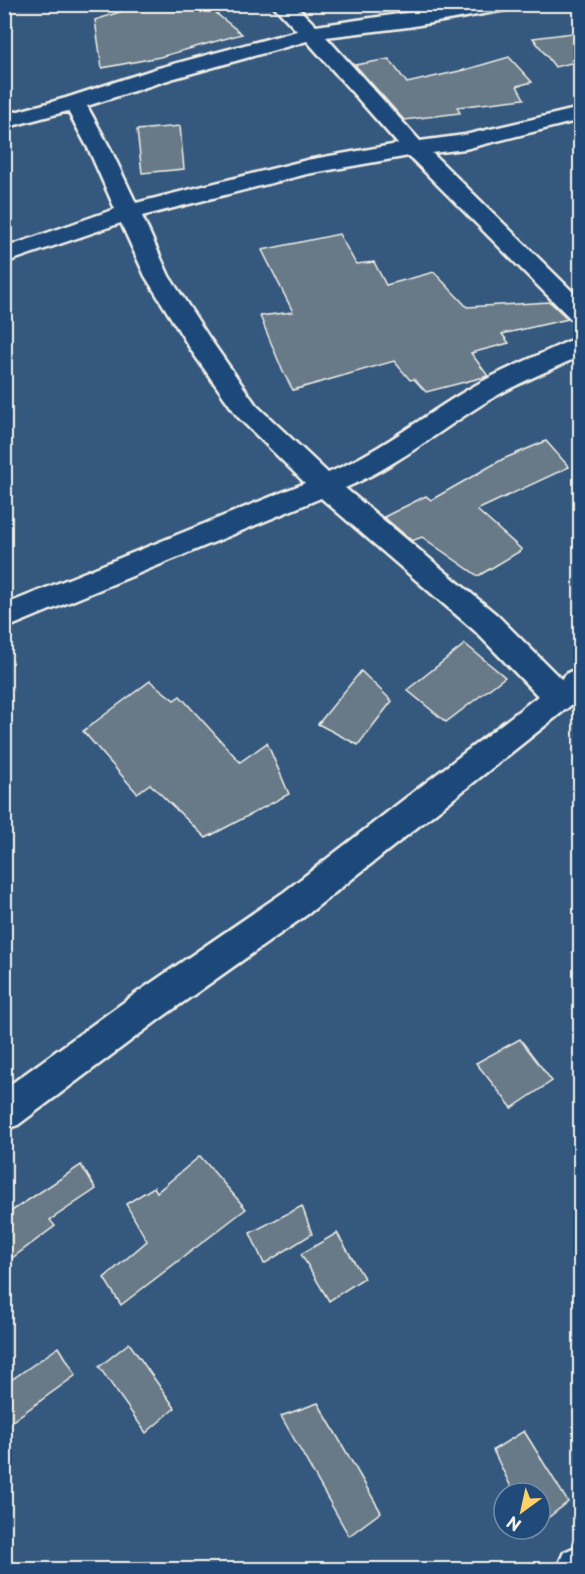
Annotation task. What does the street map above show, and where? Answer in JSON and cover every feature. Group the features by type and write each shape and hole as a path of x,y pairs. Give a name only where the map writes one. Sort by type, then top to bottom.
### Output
{"street":[{"path":"282,4 414,148 580,313"},
{"path":"4,122 74,103 163,74 311,33 408,21 506,4"},
{"path":"8,1099 148,1006 296,903 570,689 486,623 326,487 247,411 200,344 158,276 100,150 74,103"},
{"path":"4,256 129,212 307,167 414,148 465,142 580,114"},
{"path":"4,618 199,536 326,487 402,448 469,401 509,379 580,346"}],"building":[{"path":"144,4 204,4 242,34 160,57 102,68 95,20"},
{"path":"580,32 580,61 555,67 533,38"},
{"path":"509,57 532,82 517,86 524,99 457,107 460,113 404,120 355,65 389,59 407,83"},
{"path":"180,126 184,169 142,173 137,130"},
{"path":"339,234 356,264 374,262 386,285 434,272 467,307 550,302 568,319 502,334 509,343 471,353 488,376 426,392 414,379 410,380 394,361 293,390 283,372 260,316 293,312 262,250"},
{"path":"546,441 569,467 477,510 522,550 478,576 422,537 412,541 384,517 426,496 431,500 503,459"},
{"path":"465,644 505,677 446,722 407,690"},
{"path":"361,671 392,701 358,745 318,724"},
{"path":"150,681 174,700 180,696 240,762 267,743 289,794 206,838 150,784 137,793 83,731"},
{"path":"520,1039 552,1081 512,1108 476,1063"},
{"path":"200,1156 246,1209 121,1305 104,1278 147,1241 126,1204 154,1187 157,1192"},
{"path":"81,1165 96,1189 50,1220 55,1226 4,1264 4,1216"},
{"path":"302,1206 312,1234 264,1264 250,1233"},
{"path":"337,1233 364,1278 329,1301 301,1254"},
{"path":"129,1343 175,1408 146,1433 99,1367"},
{"path":"59,1347 76,1375 4,1427 4,1385"},
{"path":"318,1403 381,1512 349,1536 281,1416"},
{"path":"524,1431 568,1502 552,1515 552,1481 508,1481 493,1450"}]}
